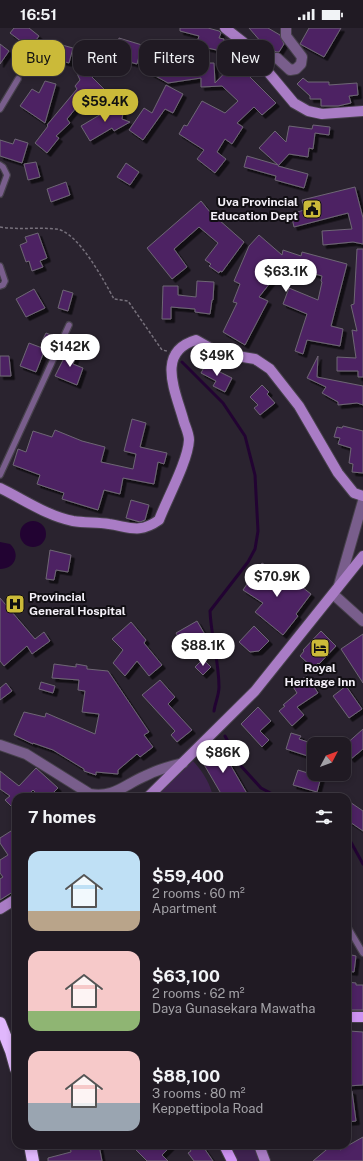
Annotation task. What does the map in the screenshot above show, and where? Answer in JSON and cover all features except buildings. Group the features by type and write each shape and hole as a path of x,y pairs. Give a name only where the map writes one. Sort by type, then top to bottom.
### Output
{"highway":[{"path":"0,1023 12,1051"},
{"path":"31,1149 33,1161"}],"main road":[{"path":"351,1017 363,1017"},
{"path":"226,1149 232,1161"}],"street":[{"path":"225,28 240,40"},
{"path":"274,58 277,58 290,70 296,69 301,64 302,57 286,36 286,28"},
{"path":"272,76 294,103 308,111 322,114 363,111"},
{"path":"0,488 50,513 72,520 110,524 133,530 152,524 159,520 187,452 189,438 171,373 173,358 183,344 196,340 219,353 255,359 270,369 299,406 338,473 354,493 363,496"},
{"path":"339,585 363,501"},
{"path":"152,793 255,691 363,556"},
{"path":"333,594 363,621"},
{"path":"0,745 26,754 88,793"},
{"path":"112,793 145,775 184,763"},
{"path":"0,909 12,902"},
{"path":"260,1149 265,1161"}],"lane":[{"path":"0,109 18,79"},
{"path":"0,165 3,167 7,175 0,194"},
{"path":"0,266 5,281 3,285 0,286"},
{"path":"0,475 69,325"},
{"path":"351,933 363,953"}],"path":[{"path":"0,227 58,229 77,242 92,261 114,299 128,301 162,350 177,353"}],"shaded area":[{"path":"33,521 42,525 46,534 42,543 33,547 24,543 20,534 24,525"},
{"path":"0,542 10,544 16,556 13,564 0,569"},
{"path":"193,761 206,778 212,793 160,793"},
{"path":"232,1149 256,1149 259,1154 258,1161 237,1161"}],"waterway":[{"path":"182,362 223,403 245,436 255,475 258,531 255,549 248,562 210,611 219,677 219,690 214,711"},
{"path":"225,736 241,766 261,788 270,793"},
{"path":"351,842 363,864"}],"place":[{"name":"Uva Provincial Education Dept","path":"312,209"},
{"name":"Provincial General Hospital","path":"15,604"},
{"name":"Royal Heritage Inn","path":"320,648"}]}
